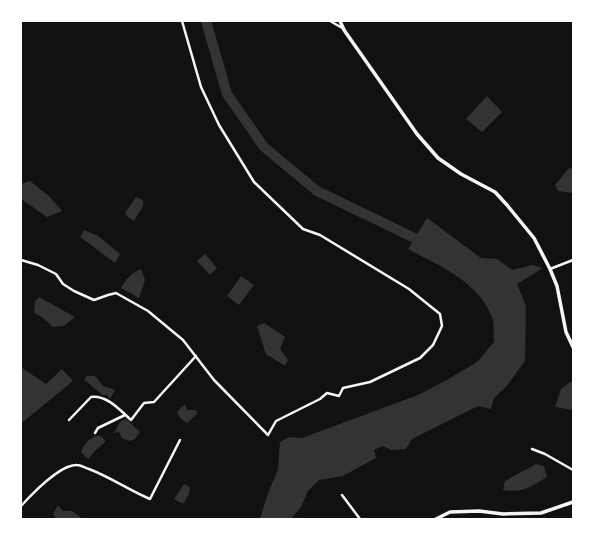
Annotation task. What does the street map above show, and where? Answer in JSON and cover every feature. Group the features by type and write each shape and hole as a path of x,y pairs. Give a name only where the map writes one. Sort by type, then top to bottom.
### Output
{"street":[{"path":"21,260 38,265 56,274 63,284 94,300 116,294 148,311 183,340 214,380 268,434 276,421 320,399 327,393 339,396 343,388 370,382 420,358 433,345 442,326 440,314 409,289 320,235 303,229 254,182 218,125 200,87 182,21"},
{"path":"330,21 344,30"},
{"path":"340,21 344,30 417,134 438,158 461,174 495,192 534,238 557,286 566,332 573,347"},
{"path":"550,269 573,260"},
{"path":"69,420 91,397 99,396 113,404 131,420 144,403 154,402 196,356"},
{"path":"95,433 98,428 125,415"},
{"path":"21,506 42,485 57,473 69,466 78,465 95,471 137,494 150,498 180,440"},
{"path":"532,449 545,454 573,470"},
{"path":"342,495 360,519"},
{"path":"436,519 450,512 479,511 503,514 541,513 573,502"}],"shaded area":[{"path":"487,96 502,112 482,132 466,119"},
{"path":"570,167 573,171 573,196 572,193 558,191 555,185"},
{"path":"30,181 50,197 62,211 47,217 21,199 21,184"},
{"path":"136,197 143,200 143,206 134,221 125,213"},
{"path":"427,218 481,258 497,259 512,270 533,265 543,268 517,284 526,306 525,361 506,387 494,398 491,409 478,406 412,439 406,449 391,450 383,446 374,450 376,458 343,476 319,480 308,491 301,507 291,519 260,519 267,496 278,469 280,442 289,437 302,438 418,395 477,362 494,342 492,318 485,303 476,293 456,275 408,249"},
{"path":"84,230 98,236 120,254 115,263 80,237"},
{"path":"205,254 217,268 210,275 197,261"},
{"path":"141,269 145,280 139,298 121,288 134,272"},
{"path":"241,276 254,285 239,305 227,296"},
{"path":"39,297 75,317 64,326 53,327 42,317 34,313 35,302"},
{"path":"264,323 285,337 280,349 288,360 285,366 266,354 257,326"},
{"path":"22,368 46,384 62,369 73,381 23,422 21,420"},
{"path":"87,376 95,376 103,386 115,390 110,399 107,395 101,395 101,393 84,380"},
{"path":"573,380 573,410 555,407 561,389"},
{"path":"185,404 187,410 196,410 197,414 187,423 180,418 177,412"},
{"path":"126,419 140,432 135,439 129,441 122,438 119,432 114,433 120,422"},
{"path":"97,436 101,436 105,442 88,459 81,452 87,442"},
{"path":"536,464 544,466 547,477 522,490 503,490 505,481"},
{"path":"184,484 190,487 189,494 183,504 174,499"},
{"path":"58,505 63,511 72,511 83,519 56,519 53,514"}],"waterway":[{"path":"206,21 227,94 264,147 317,191 427,244"}]}
